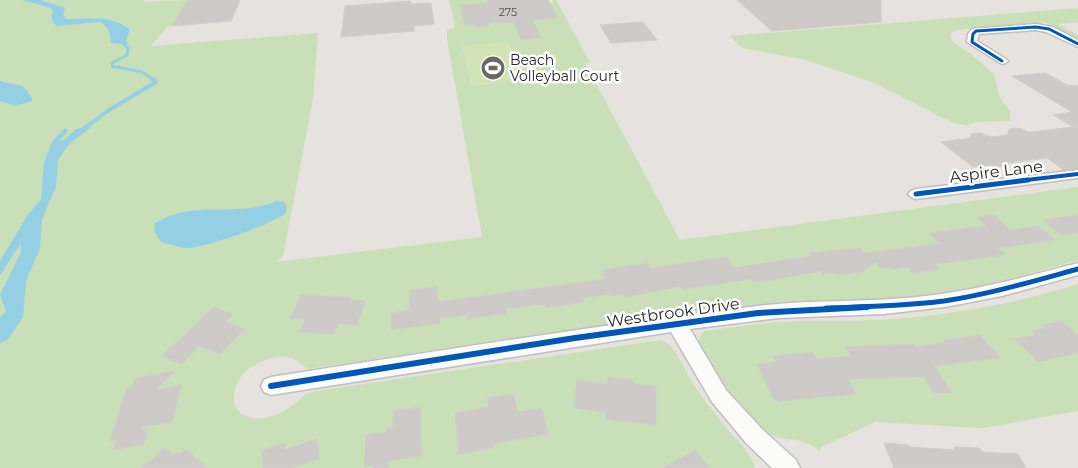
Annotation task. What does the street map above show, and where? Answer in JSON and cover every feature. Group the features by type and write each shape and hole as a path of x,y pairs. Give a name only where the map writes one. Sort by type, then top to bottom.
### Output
{"street":[{"path":"1002,61 972,42 973,34 976,31 1029,26 1049,29 1078,44"},
{"name":"Aspire Lane","path":"916,194 1078,174"},
{"name":"Westbrook Drive","path":"271,386 676,323 788,310 925,304 978,296 1025,285 1078,269"},
{"path":"676,323 719,396 754,436 788,468"}],"green space":[{"path":"0,0 144,0 143,2 188,0 172,26 167,27 151,46 318,33 313,99 283,256 276,262 482,237 447,39 447,30 454,28 455,25 449,0 487,0 488,3 460,5 465,25 475,25 476,27 489,26 489,23 557,18 550,4 553,2 552,0 556,0 590,62 585,63 680,240 1078,187 1078,260 994,284 932,294 879,299 740,306 308,369 293,359 280,356 263,361 248,370 237,383 234,391 236,409 249,417 264,418 278,414 311,392 660,340 672,348 700,394 744,448 755,468 709,468 696,451 662,468 0,468 0,101 15,106 33,99 18,86 0,81","holes":["276,201 277,220 213,242 187,247 174,246 155,223 169,216 184,212 246,208"]},
{"path":"1078,8 1078,22 1058,24 1078,35 1078,39 1044,22 956,30 950,34 952,41 994,74 1000,98 1010,112 1010,121 976,122 968,125 953,123 875,83 802,59 742,48 730,36"},
{"name":"Beach Volleyball Court","path":"509,42 523,81 471,86 462,46"},
{"path":"556,54 559,62 521,66 518,57"},
{"path":"1078,284 1078,411 982,428 875,422 822,447 819,451 806,442 775,437 760,428 730,393 699,343 700,336 705,331 788,322 880,320 930,316 1029,298"}],"water":[{"path":"22,0 40,0 65,8 63,14 66,19 99,18 114,21 130,29 126,41 129,44 110,43 108,31 105,25 100,22 57,26 53,23 53,11 51,8"},
{"path":"0,81 23,86 33,99 32,101 15,106 0,101"},
{"path":"90,124 90,128 68,145 58,160 56,187 42,219 40,248 26,281 23,317 7,340 0,343 0,318 6,311 0,295 21,252 21,243 0,275 0,261 27,216 41,199 44,162 53,140 65,128 68,131 59,141 65,139 75,130"},
{"path":"276,201 284,202 287,206 286,213 278,218 238,235 197,247 178,247 161,242 154,231 155,223 169,216 184,212 246,208"}],"building":[{"path":"188,0 240,0 231,21 172,26"},
{"path":"487,0 548,0 558,18 533,20 541,38 521,40 514,22 489,23 489,26 476,27 475,25 465,25 460,5 488,3"},
{"path":"737,0 881,0 881,22 772,31"},
{"path":"411,1 411,4 431,3 434,24 414,26 414,31 341,37 345,6"},
{"path":"643,22 657,40 611,43 600,25"},
{"path":"1045,73 1067,85 1078,86 1078,168 1064,170 1047,158 1008,163 1008,165 996,167 990,165 973,167 941,142 971,138 971,134 981,133 991,137 1008,135 1009,129 1019,128 1029,132 1074,127 1053,115 1072,112 1012,76"},
{"path":"994,215 1011,230 1038,226 1055,240 998,248 1006,255 934,264 939,269 912,273 907,267 880,268 875,262 862,270 863,272 837,275 836,273 823,274 821,271 754,282 752,279 683,289 681,286 626,297 625,294 611,296 611,294 583,298 584,302 546,308 546,305 534,305 506,309 507,313 468,319 467,315 440,318 440,323 391,330 391,313 410,310 410,290 437,287 438,302 605,279 602,270 648,263 650,268 727,257 733,268 811,256 809,253 860,248 864,253 939,244 929,233 987,226 977,217"},
{"path":"1078,215 1078,233 1061,235 1043,220"},
{"path":"301,295 351,297 350,300 365,301 357,325 338,324 334,334 299,332 305,319 290,318"},
{"path":"214,307 233,314 225,322 245,329 220,354 199,346 182,364 162,356"},
{"path":"1062,321 1078,335 1078,353 1038,362 1014,339 1036,335 1032,331 1045,328 1042,325"},
{"path":"980,335 1000,358 934,366 952,393 933,393 924,377 848,379 856,394 779,401 773,398 757,364 776,362 773,356 813,352 816,359 851,356 846,347 914,344 916,346 945,343 943,340"},
{"path":"175,371 156,390 181,385 172,422 141,427 147,433 144,444 113,450 116,440 110,441 127,388 132,387 135,378"},
{"path":"608,377 631,380 636,384 656,386 656,425 605,419 606,412 574,408 577,380 607,384"},
{"path":"514,394 517,412 542,408 548,434 492,444 493,448 459,454 455,413 489,407 487,398"},
{"path":"420,407 422,456 388,461 388,468 373,468 373,465 364,466 366,435 386,432 386,429 393,427 393,411"},
{"path":"317,439 319,459 292,468 263,468 262,450 285,443 285,450"},
{"path":"884,443 908,445 909,447 955,450 954,447 979,448 982,452 1018,454 1026,468 894,468"},
{"path":"165,448 173,455 177,452 180,454 186,449 207,468 141,468"},
{"path":"696,450 709,468 662,468"}],"waterway":[{"path":"120,40 128,48 127,55 112,63 112,66 142,72 155,81"},
{"path":"86,127 109,110 156,82 154,79"}],"cycle path":[{"path":"1002,61 972,42 973,34 976,31 1036,27 1049,29 1078,44"},
{"path":"916,194 1078,174"},
{"path":"271,386 575,338 758,313 800,309 884,307 945,300 1002,289 1078,269"}],"place":[{"name":"Beach Volleyball Court","path":"493,68"}]}
